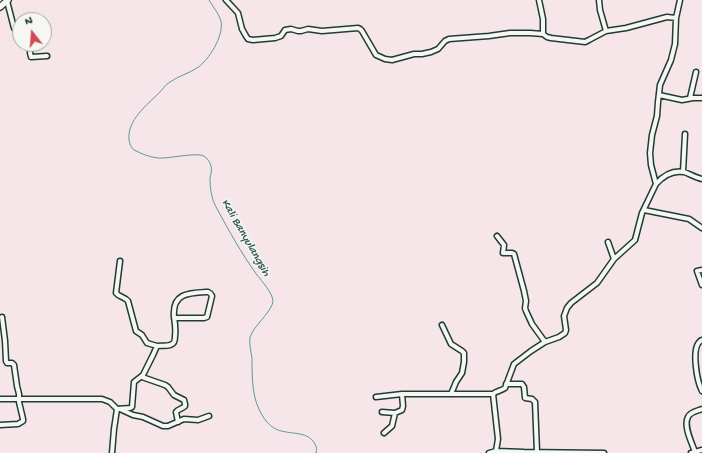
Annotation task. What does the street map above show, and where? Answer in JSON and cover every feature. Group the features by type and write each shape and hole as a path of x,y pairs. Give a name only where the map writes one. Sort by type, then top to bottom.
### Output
{"street":[{"path":"0,6 8,0 12,19"},
{"path":"226,0 238,13 242,29 248,39 275,38 281,36 285,30 291,29 298,31 308,29 322,31 358,28 362,31 376,55 392,60 414,54 431,52 438,49 444,41 453,38 530,32 543,34 551,38 585,42 606,31 626,28 667,17 676,18"},
{"path":"539,0 543,19 543,34"},
{"path":"599,0 600,10 606,31"},
{"path":"656,184 651,166 650,154 652,135 657,116 660,84 671,60 675,44 676,18 680,0"},
{"path":"30,52 31,57 47,56"},
{"path":"690,98 696,72"},
{"path":"659,95 682,100 702,98"},
{"path":"683,172 685,134"},
{"path":"376,397 402,394 493,394 505,388 514,364 545,342 560,337 565,333 564,316 567,308 596,283 614,259 635,240 642,214 656,184 660,179 673,172 683,172 702,179"},
{"path":"644,210 689,219 702,228"},
{"path":"497,236 504,245 503,253 512,252 514,254 524,291 526,311 532,324 545,342"},
{"path":"608,242 614,259"},
{"path":"120,261 116,293 127,300 136,331 142,335 147,343 157,346 172,345 175,335 174,318 174,307 176,301 187,294 210,292 212,296 207,317 174,318"},
{"path":"702,270 697,271 702,285"},
{"path":"0,425 18,424 23,421 14,365 12,363 7,363 6,361 2,317"},
{"path":"442,325 451,344 462,350 464,353 462,373 451,394"},
{"path":"702,340 700,340 697,344 696,363 702,391"},
{"path":"118,409 132,407 134,383 142,377 157,346"},
{"path":"142,377 165,385 174,395 184,400 185,406 176,412 178,422"},
{"path":"506,384 522,384 524,387 525,398 532,399 535,402 537,452"},
{"path":"382,412 395,413 403,409 402,394"},
{"path":"493,394 498,439 496,451"},
{"path":"0,399 102,399 110,402 118,409 143,417 163,426 168,426 184,419 198,420 209,416"},
{"path":"112,453 114,429 118,409"},
{"path":"702,409 691,413 687,420 687,428 693,452 702,450"},
{"path":"384,433 392,426 395,413"},
{"path":"489,453 496,451 604,453"}],"waterway":[{"name":"Kali Banyulangsih","path":"209,0 221,21 220,34 215,47 202,64 194,70 168,83 144,108 131,126 129,142 134,150 152,157 163,158 200,155 204,156 209,162 211,166 211,188 215,205 240,250 273,298 270,308 250,337 255,398 264,419 270,425 285,432 307,436 315,444 317,449 316,453"}]}
